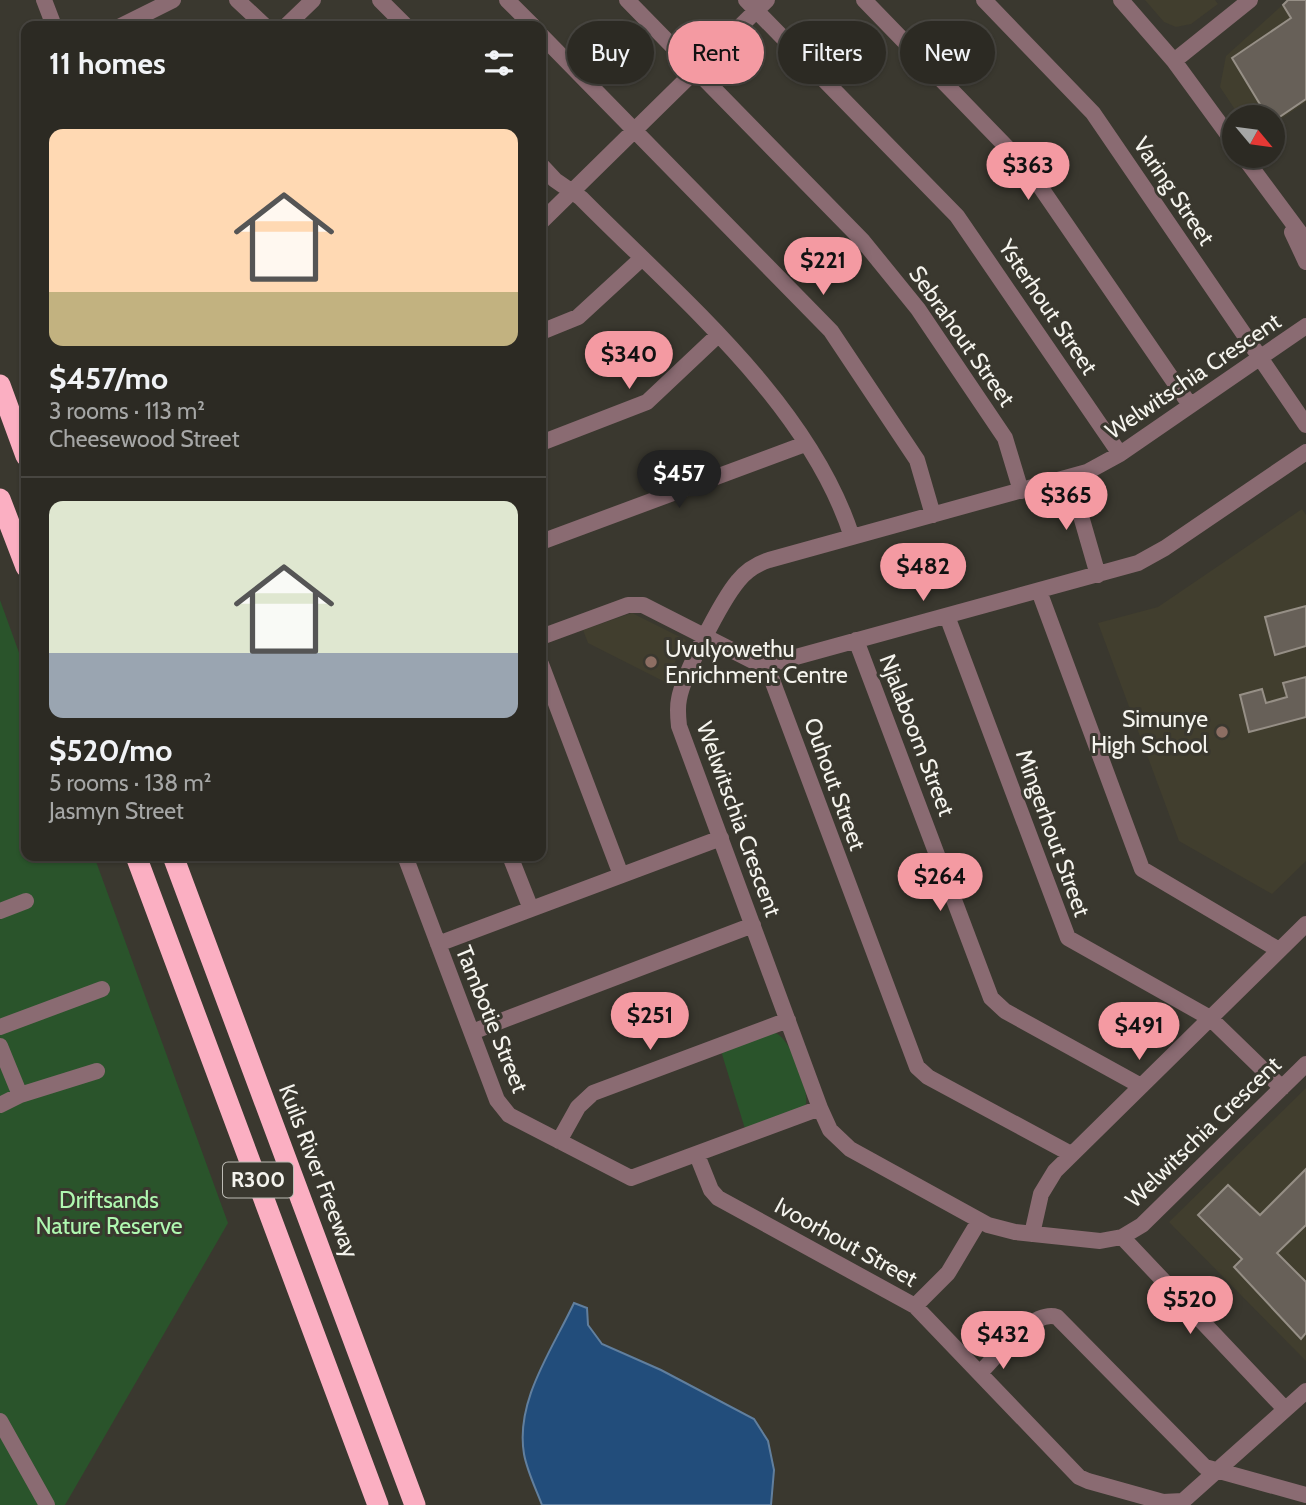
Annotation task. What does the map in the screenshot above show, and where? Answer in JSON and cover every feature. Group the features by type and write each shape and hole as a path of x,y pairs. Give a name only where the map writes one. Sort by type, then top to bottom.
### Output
{"highway":[{"path":"0,384 21,442"},
{"path":"0,499 21,554"},
{"name":"R300","path":"138,861 378,1505"},
{"name":"Kuils River Freeway","path":"175,861 415,1505"}],"street":[{"path":"44,0 52,21"},
{"path":"131,21 173,0"},
{"path":"237,0 260,21"},
{"path":"291,21 313,0"},
{"path":"380,0 401,21"},
{"path":"507,0 528,21"},
{"name":"Sebrahout Street","path":"626,0 668,43"},
{"path":"864,0 1028,169 1190,405"},
{"name":"Varing Street","path":"984,0 1093,113 1306,425"},
{"path":"1121,0 1174,61 1222,127"},
{"path":"1174,61 1250,0"},
{"path":"740,21 756,4"},
{"name":"Ysterhout Street","path":"756,4 957,216 1120,454"},
{"path":"546,39 831,331 917,460 933,515"},
{"path":"546,217 681,84"},
{"name":"Sebrahout Street","path":"708,84 895,279 1005,438 1021,491"},
{"path":"1252,168 1306,241"},
{"path":"546,169 641,259 767,388 836,493 852,537"},
{"path":"1280,208 1306,262"},
{"path":"546,330 578,317 641,259"},
{"name":"Welwitschia Crescent","path":"1306,326 1120,454 1070,478 752,567 733,587 681,688 678,717 820,1108 830,1129 850,1149 979,1221 1032,1234 1100,1241 1122,1237 1142,1225 1306,1063"},
{"path":"546,441 648,402 717,336"},
{"path":"546,540 805,444"},
{"path":"546,635 636,605 652,609 763,666 1138,563 1165,548 1306,452"},
{"path":"1070,478 1098,575"},
{"path":"1039,591 1142,869 1279,950"},
{"name":"Mingerhout Street","path":"947,616 1068,938 1210,1018 1282,1088"},
{"name":"Njalaboom Street","path":"856,640 991,998 1005,1011 1140,1086"},
{"name":"Ouhout Street","path":"763,666 772,680 917,1067 928,1077 1071,1154"},
{"path":"546,677 621,875"},
{"path":"438,944 721,838"},
{"name":"Tambotie Street","path":"407,861 500,1107 509,1115 631,1178 820,1108"},
{"path":"512,861 531,909"},
{"path":"0,911 26,901"},
{"path":"1032,1234 1043,1188 1071,1154 1306,924"},
{"path":"472,1032 753,925"},
{"path":"0,1027 102,989"},
{"path":"559,1141 578,1107 593,1093 788,1020"},
{"path":"0,1046 20,1095"},
{"path":"0,1105 20,1095 97,1070"},
{"name":"Ivoorhout Street","path":"697,1155 711,1190 718,1198 915,1306 1083,1479 1174,1503 1186,1499 1306,1391"},
{"path":"915,1306 948,1273 979,1221"},
{"path":"1122,1237 1285,1409"},
{"path":"980,1373 1032,1321 1044,1315 1057,1317 1205,1467 1306,1495"},
{"path":"0,1421 47,1505"}],"shaded area":[{"path":"1145,0 1215,0 1218,4 1191,24 1176,27 1164,22"},
{"path":"1288,0 1304,0 1306,102 1285,116 1285,105 1232,105 1220,87 1226,56"},
{"name":"Simunye High School","path":"1302,509 1306,515 1306,861 1272,894 1179,841 1098,623 1158,607"},
{"name":"Uvulyowethu Enrichment Centre","path":"632,613 686,640 665,682 588,643 583,630"},
{"path":"1306,1088 1306,1361 1169,1222"}],"green space":[{"name":"Driftsands Nature Reserve","path":"0,600 21,658 21,861 96,861 228,1223 65,1505 0,1505"},
{"path":"773,1032 780,1035 798,1065 805,1089 805,1107 746,1132 721,1051"}],"water":[{"path":"574,1303 587,1308 588,1325 602,1344 661,1370 754,1419 768,1441 774,1470 771,1505 542,1505 524,1454 525,1415 537,1376"}],"building":[{"path":"1288,0 1306,0 1306,99 1285,113 1285,105 1260,105 1232,58 1291,18 1283,5"},
{"path":"1306,606 1306,646 1275,655 1265,617"},
{"path":"1306,677 1306,717 1249,732 1240,695 1262,689 1266,703 1287,697 1283,683"},
{"path":"1306,1169 1306,1225 1277,1253 1306,1282 1306,1333 1301,1339 1234,1267 1242,1259 1198,1215 1228,1185 1260,1215"}],"place":[{"name":"Uvulyowethu Enrichment Centre","path":"651,662"},
{"name":"Simunye High School","path":"1222,732"}]}
